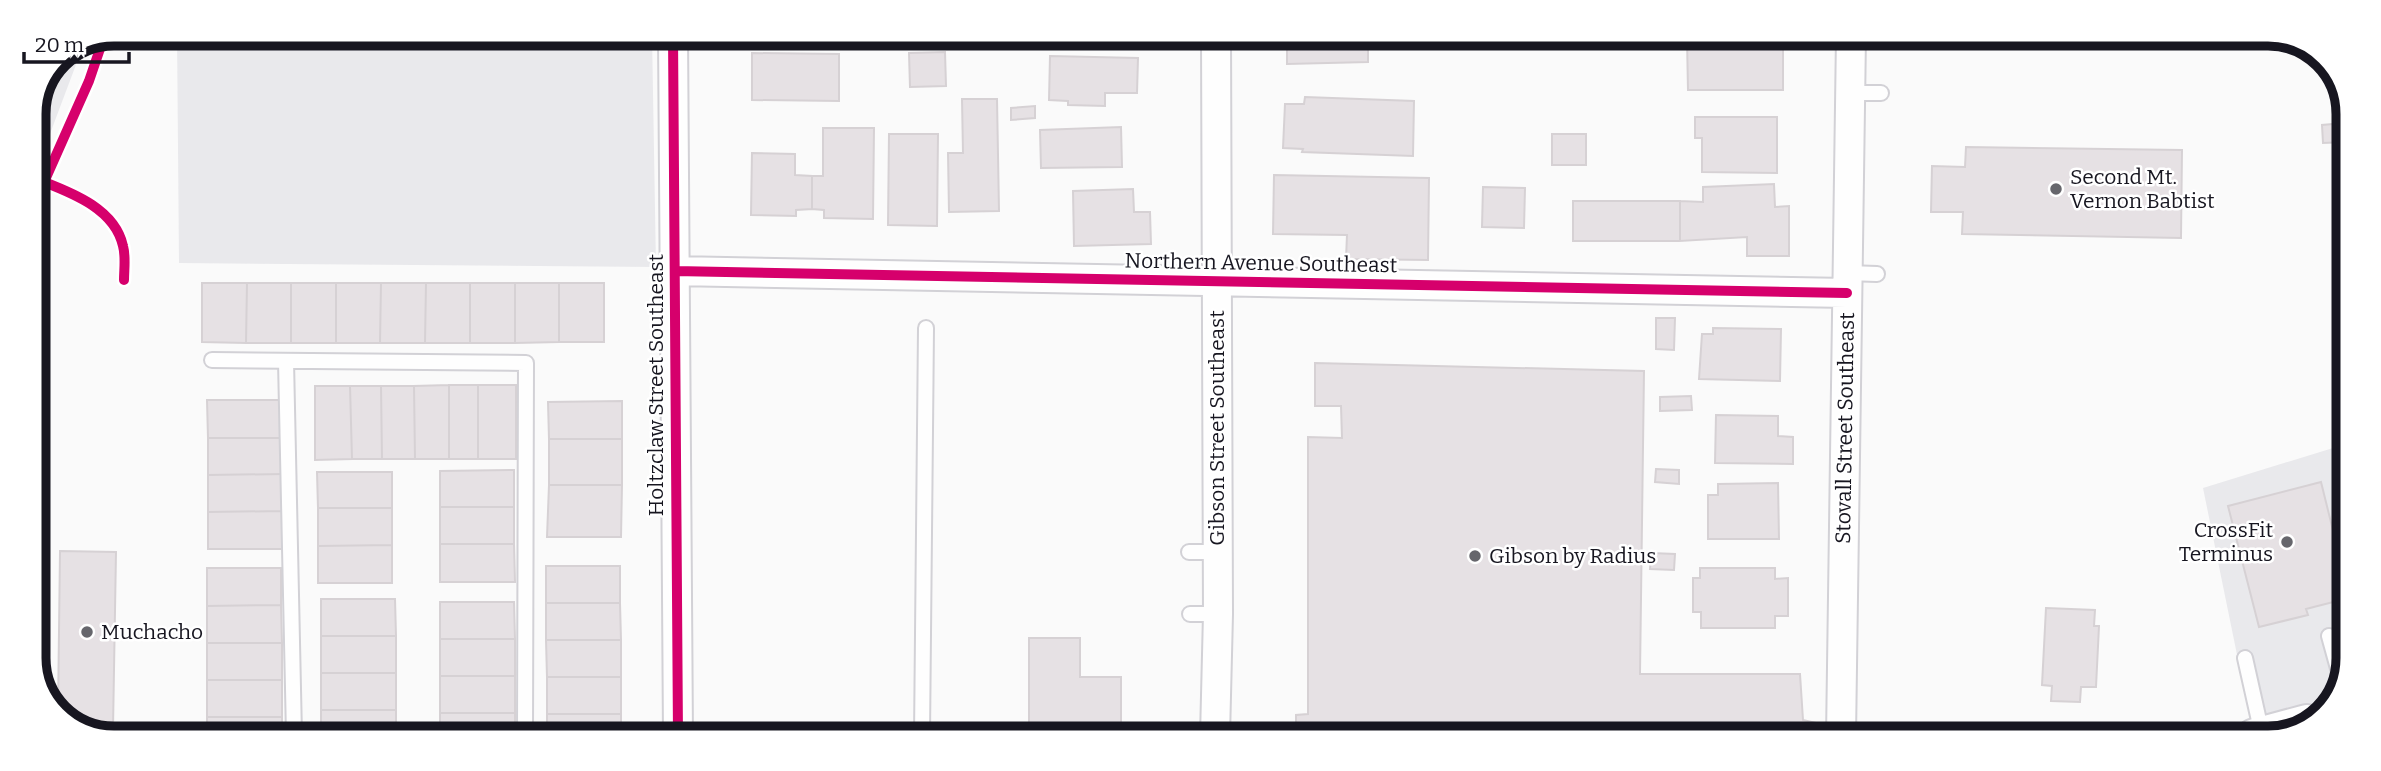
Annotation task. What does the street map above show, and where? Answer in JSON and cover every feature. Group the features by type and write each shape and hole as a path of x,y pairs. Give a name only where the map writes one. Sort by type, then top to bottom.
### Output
{"street":[{"name":"Holtzclaw Street Southeast","path":"673,46 678,726"},
{"name":"Gibson Street Southeast","path":"1215,726 1218,614 1216,46"},
{"name":"Stovall Street Southeast","path":"1840,726 1851,46"},
{"name":"Northern Avenue Southeast","path":"675,271 1217,281 1847,283"}],"lane":[{"path":"1850,93 1881,93"},
{"path":"1847,283 1877,274"},
{"path":"922,726 926,328"},
{"path":"212,360 526,363 526,726"},
{"path":"286,361 294,726"},
{"path":"1189,552 1218,552"},
{"path":"1190,614 1218,614"},
{"path":"2329,636 2336,660"},
{"path":"2245,658 2257,726"}],"shaded area":[{"path":"177,46 652,46 656,267 179,263"},
{"path":"80,55 46,144 47,100 51,87 65,65"},
{"path":"2336,447 2335,666 2330,684 2319,702 2289,722 2252,726 2203,488"}],"building":[{"path":"1287,46 1368,46 1368,62 1287,64"},
{"path":"1687,46 1783,46 1783,90 1688,90"},
{"path":"945,52 946,86 910,87 909,53"},
{"path":"752,53 839,54 839,101 752,100"},
{"path":"1050,56 1138,58 1137,93 1105,93 1105,106 1068,105 1068,101 1049,100"},
{"path":"1305,97 1414,101 1413,156 1302,152 1303,149 1283,148 1285,104 1304,104"},
{"path":"962,99 997,99 999,211 949,212 948,153 963,153"},
{"path":"1035,106 1035,118 1011,120 1011,108"},
{"path":"1695,117 1777,117 1777,173 1702,172 1702,138 1695,138"},
{"path":"2335,124 2335,142 2323,143 2322,125"},
{"path":"1121,127 1122,167 1041,168 1040,130"},
{"path":"823,128 874,128 873,219 824,218 824,210 812,209 812,176 823,176"},
{"path":"889,134 938,134 937,226 888,225"},
{"path":"1552,134 1586,134 1586,165 1552,165"},
{"name":"Second Mt. Vernon Babtist","path":"1966,147 2182,150 2181,238 1962,234 1963,212 1931,212 1932,166 1965,167"},
{"path":"752,153 795,154 795,175 812,176 812,209 796,210 796,216 751,215"},
{"path":"1274,175 1429,178 1428,260 1346,259 1347,235 1273,234"},
{"path":"1774,184 1775,207 1789,206 1789,256 1747,256 1747,237 1680,241 1680,201 1703,202 1703,187"},
{"path":"1483,187 1525,188 1524,228 1482,227"},
{"path":"1133,189 1134,212 1150,212 1151,244 1074,246 1073,191"},
{"path":"1573,201 1680,201 1680,241 1573,241"},
{"path":"202,283 247,283 246,343 202,342"},
{"path":"247,283 291,283 291,343 246,343"},
{"path":"291,283 336,283 336,343 291,343"},
{"path":"336,283 381,283 380,343 336,343"},
{"path":"381,283 426,283 425,343 380,343"},
{"path":"426,283 470,283 470,343 425,343"},
{"path":"470,283 515,283 515,343 470,343"},
{"path":"515,283 559,283 559,342 515,343"},
{"path":"559,283 604,283 604,342 559,342"},
{"path":"1656,318 1675,318 1674,350 1656,349"},
{"path":"1713,328 1781,329 1780,381 1699,379 1702,334 1713,334"},
{"name":"Gibson by Radius","path":"1315,363 1644,371 1640,674 1800,674 1803,720 1825,726 1296,726 1296,715 1308,714 1308,437 1342,438 1341,406 1315,406"},
{"path":"449,385 449,459 415,459 414,386"},
{"path":"449,385 478,385 478,459 449,459"},
{"path":"478,385 516,385 516,459 478,459"},
{"path":"315,386 350,386 352,459 315,460"},
{"path":"350,386 381,386 382,459 352,459"},
{"path":"381,386 414,386 415,459 382,459"},
{"path":"1691,396 1692,410 1660,411 1660,397"},
{"path":"207,400 282,400 282,438 208,438"},
{"path":"622,401 622,439 549,439 548,402"},
{"path":"1716,415 1778,416 1778,436 1793,437 1793,464 1715,463"},
{"path":"208,438 282,438 283,474 208,475"},
{"path":"549,439 622,439 622,485 549,485"},
{"path":"1656,469 1679,470 1679,484 1655,482"},
{"path":"514,470 514,507 440,507 440,471"},
{"path":"317,472 392,472 392,508 318,508"},
{"path":"283,474 282,511 208,512 208,475"},
{"name":"CrossFit Terminus","path":"2321,482 2336,542 2336,601 2306,609 2308,615 2259,627 2228,506"},
{"path":"1778,483 1779,539 1708,539 1708,495 1718,495 1718,484"},
{"path":"549,485 622,485 621,537 547,537"},
{"path":"440,507 514,507 514,544 440,544"},
{"path":"318,508 392,508 392,545 318,546"},
{"path":"282,511 283,549 208,549 208,512"},
{"path":"440,544 514,544 515,582 440,582"},
{"path":"392,545 392,583 318,583 318,546"},
{"name":"Muchacho","path":"60,551 116,552 113,726 83,718 65,706 58,696"},
{"path":"1651,553 1675,554 1674,570 1650,569"},
{"path":"546,566 620,566 620,603 546,603"},
{"path":"207,568 281,568 281,605 207,606"},
{"path":"1700,568 1775,568 1775,579 1788,578 1788,616 1775,616 1775,628 1701,628 1701,612 1693,612 1693,578 1700,578"},
{"path":"321,599 395,599 396,636 321,636"},
{"path":"440,602 514,602 515,639 440,639"},
{"path":"546,603 620,603 621,640 546,640"},
{"path":"281,605 282,643 207,643 207,606"},
{"path":"2046,608 2095,610 2094,626 2099,626 2096,687 2081,687 2080,702 2051,701 2052,686 2042,685"},
{"path":"321,636 396,636 396,673 321,673"},
{"path":"1029,638 1080,638 1080,677 1121,677 1121,726 1029,726"},
{"path":"440,639 515,639 515,676 440,676"},
{"path":"546,640 621,640 621,677 547,677"},
{"path":"207,643 282,643 282,680 207,680"},
{"path":"321,673 396,673 396,710 321,710"},
{"path":"440,676 515,676 515,713 440,713"},
{"path":"547,677 621,677 621,714 547,714"},
{"path":"207,680 282,680 282,717 207,717"},
{"path":"321,710 396,710 396,726 321,726"},
{"path":"440,713 515,713 515,726 440,726"},
{"path":"547,714 621,714 621,726 547,726"},
{"path":"207,717 282,717 282,726 207,726"}],"cycle path":[{"path":"673,46 678,726"},
{"path":"46,178 89,81 101,47"},
{"path":"46,183 81,198 103,213 112,223 119,233 124,250 124,280"},
{"path":"675,271 1847,293"}],"place":[{"name":"Second Mt. Vernon Babtist","path":"2056,189"},
{"name":"CrossFit Terminus","path":"2287,542"},
{"name":"Gibson by Radius","path":"1475,556"},
{"name":"Muchacho","path":"87,632"}]}
